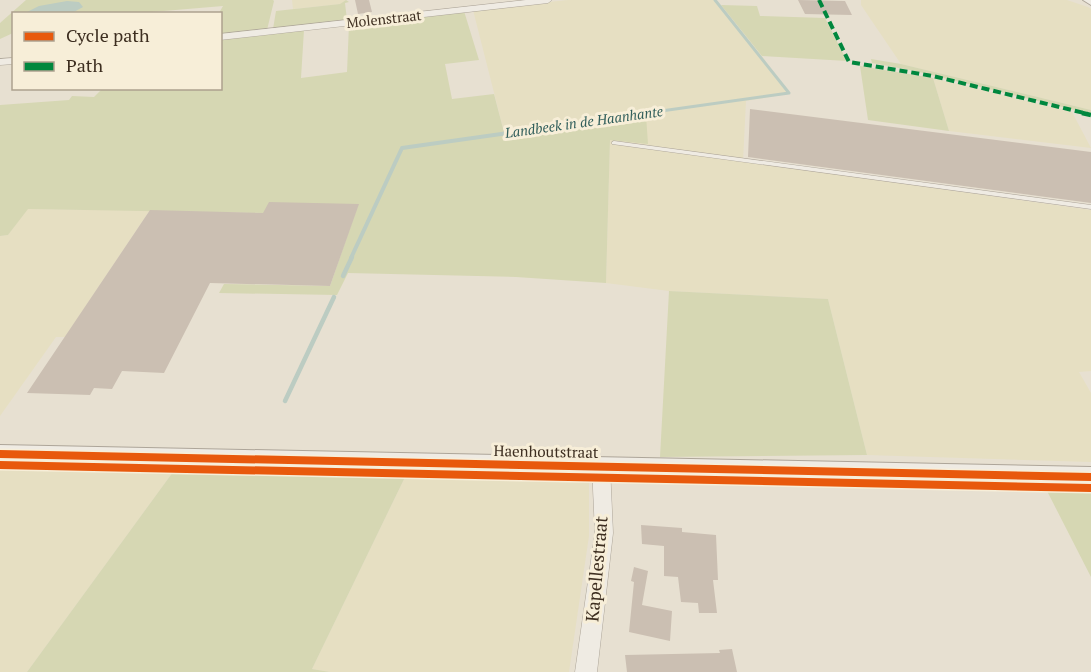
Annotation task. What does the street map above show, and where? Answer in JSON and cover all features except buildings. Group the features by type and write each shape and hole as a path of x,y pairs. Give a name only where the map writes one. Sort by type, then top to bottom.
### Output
{"street":[{"name":"Molenstraat","path":"222,37 548,0"},
{"name":"Haenhoutstraat","path":"0,454 1091,477"},
{"name":"Kapellestraat","path":"586,672 604,533 601,466"}],"lane":[{"path":"614,143 1091,207"}],"shaded area":[{"path":"292,0 346,0 341,4 293,9"},
{"path":"568,0 716,0 762,56 788,94 746,101 743,161 1091,210 1091,371 1079,372 1091,393 1091,462 867,455 828,299 669,291 606,283 610,139 646,115 505,136 473,10"},
{"path":"861,0 1067,0 1088,7 1091,9 1091,110 901,64 861,5"},
{"path":"67,1 79,2 83,7 74,12 27,12 39,6"},
{"path":"933,78 1072,112 1091,148 949,131"},
{"path":"27,209 150,210 65,337 56,337 0,416 0,236 8,235"},
{"path":"0,468 173,472 27,672 0,672"},
{"path":"406,475 589,479 589,536 569,672 330,672 312,669"}],"green space":[{"path":"26,0 274,1 267,30 222,36 222,12 220,12 223,6 152,12 12,12"},
{"path":"346,0 349,2 345,3 347,20 273,29 276,11 340,4"},
{"path":"721,5 757,6 760,16 825,18 847,61 762,56"},
{"path":"464,11 479,60 445,64 452,99 494,94 505,136 646,115 648,144 610,140 606,283 516,277 348,273 337,295 219,293 224,284 330,286 358,205 263,213 28,209 8,235 0,236 0,105 69,100 72,96 94,97 101,90 222,90 222,39 304,30 301,78 347,72 349,24"},
{"path":"12,12 12,33 0,39 0,23"},
{"path":"871,59 901,64 1091,110 1091,114 915,71 872,63"},
{"path":"860,66 933,78 949,131 868,120"},
{"path":"669,291 828,299 867,455 660,457"},
{"path":"173,472 406,475 312,669 330,672 27,672"},
{"path":"1047,491 1091,493 1091,577"}],"waterway":[{"name":"Landbeek in de Haanhante","path":"640,114 789,93 715,0"},
{"name":"Landbeek in de Haanhante","path":"351,258 402,148 650,113"},
{"name":"Landbeek in de Haanhante","path":"343,276 352,257"},
{"name":"Landbeek in de Haanhante","path":"285,401 334,297"}],"marked path":[{"path":"819,0 849,62 933,76 1091,115"}],"cycle path":[{"path":"0,454 1091,477"},
{"path":"0,465 1091,488"}]}
